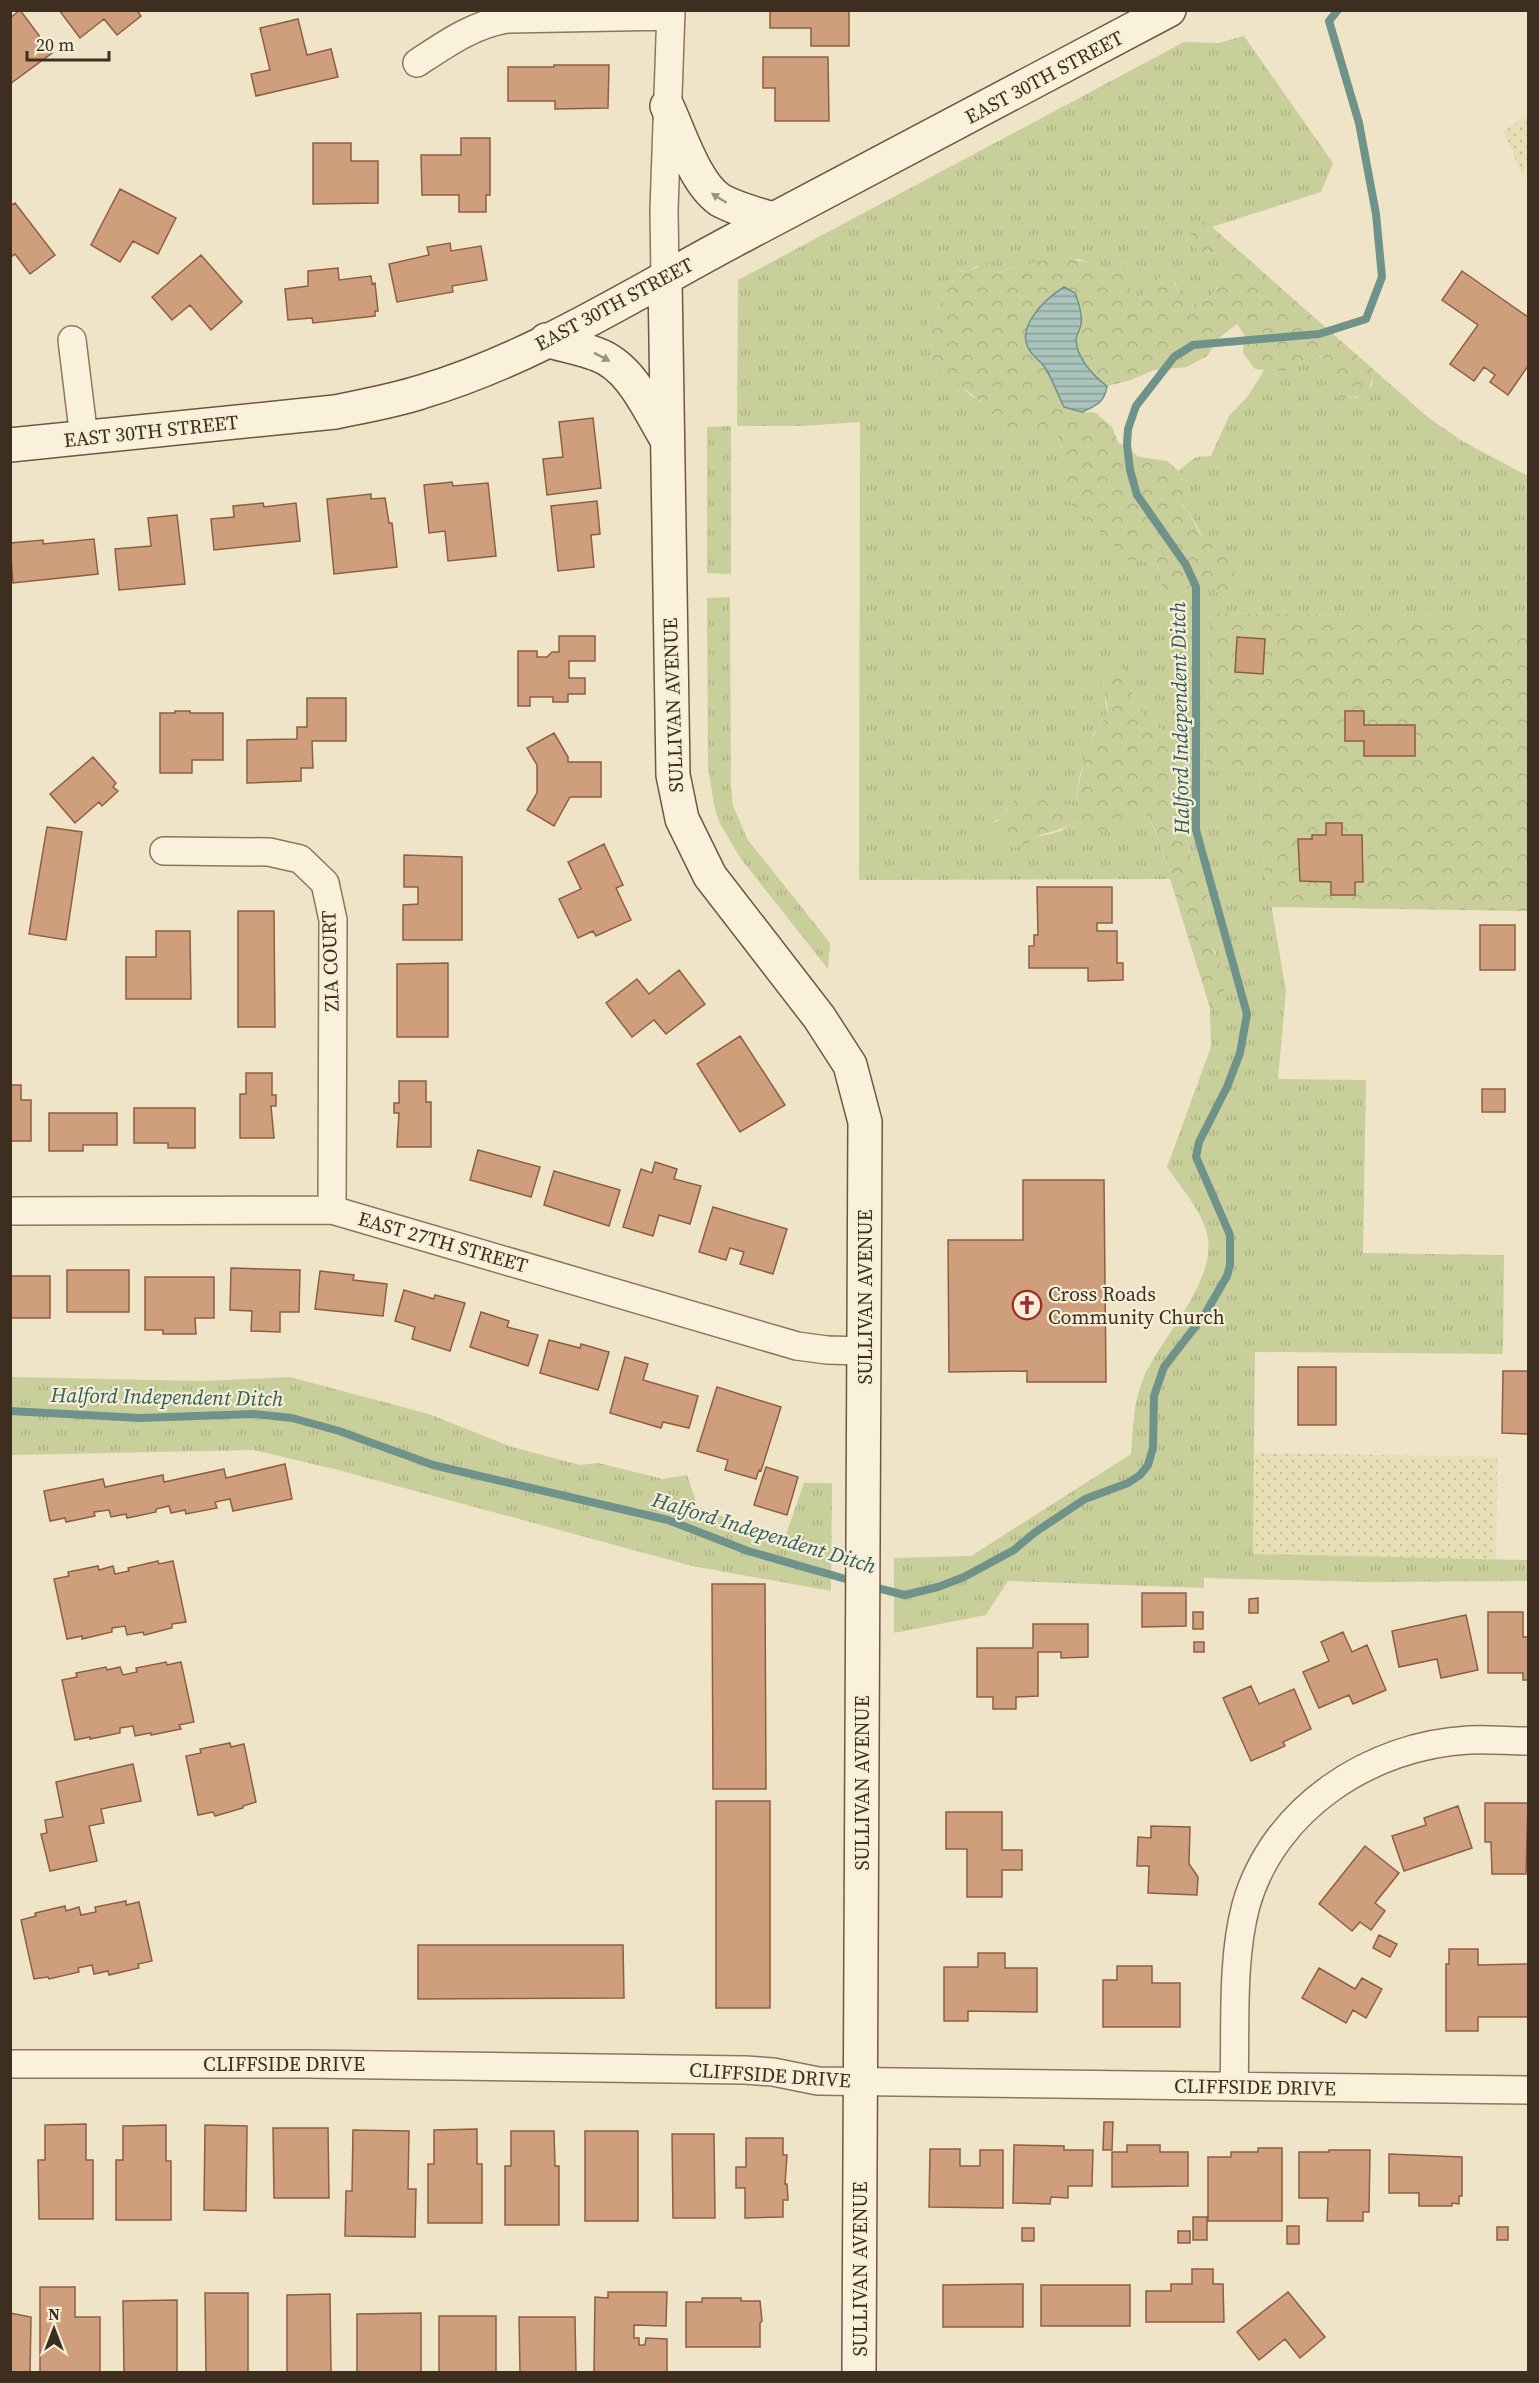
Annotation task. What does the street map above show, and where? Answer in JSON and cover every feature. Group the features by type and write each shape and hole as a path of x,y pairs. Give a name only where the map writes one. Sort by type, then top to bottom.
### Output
{"main road":[{"name":"EAST 30TH STREET","path":"10,445 303,416 379,403 464,377 546,340 665,279 773,219 1169,10"},
{"path":"667,106 699,176 710,192 722,201 773,219"},
{"name":"SULLIVAN AVENUE","path":"665,279 673,764 676,797 690,840 710,876 819,1017 850,1065 865,1122 859,2373"},
{"path":"546,340 598,354 616,365 631,381 667,440"}],"street":[{"path":"417,63 458,36 492,21 671,13 664,210 665,279"},
{"path":"72,340 84,438"},
{"name":"ZIA COURT","path":"164,851 269,852 300,860 325,883 333,920 332,1209"},
{"name":"EAST 27TH STREET","path":"10,1211 332,1209 797,1346 864,1351"},
{"path":"1234,2086 1237,1968 1246,1904 1275,1845 1292,1822 1318,1798 1352,1774 1383,1759 1413,1749 1469,1740 1528,1741"},
{"name":"CLIFFSIDE DRIVE","path":"10,2064 307,2064 745,2070 773,2072 818,2081 1528,2091"}],"shaded area":[{"path":"1528,115 1528,158 1523,178 1504,131"},
{"path":"1255,1453 1497,1457 1496,1559 1253,1555"}],"green space":[{"path":"1244,36 1333,163 1321,192 1215,226 1209,221 1204,252 1219,255 1228,260 1231,263 1230,274 1206,301 1195,308 1182,298 1174,281 1160,278 1139,299 1131,291 1126,262 1106,270 1079,259 1018,266 996,273 977,266 969,271 956,272 946,295 928,321 932,363 953,378 969,394 1025,434 1046,432 1058,437 1064,459 1065,495 1114,546 1117,560 1141,560 1158,567 1163,590 1180,596 1200,578 1223,597 1196,524 1181,503 1183,475 1178,471 1196,457 1211,456 1229,416 1248,396 1264,370 1284,372 1316,353 1330,366 1340,398 1357,398 1372,385 1374,370 1430,419 1464,442 1528,476 1528,617 1210,613 1205,770 1260,772 1263,857 1286,991 1278,1079 1366,1080 1363,1253 1504,1255 1503,1354 1255,1352 1253,1554 1528,1560 1528,1581 1370,1582 1204,1578 1204,1588 1008,1581 986,1615 894,1633 894,1558 971,1556 1131,1454 1134,1415 1140,1386 1152,1361 1195,1292 1208,1256 1208,1238 1202,1219 1167,1167 1211,1047 1210,1008 1215,1010 1216,953 1206,940 1209,908 1206,890 1194,865 1178,818 1174,781 1180,757 1175,739 1148,720 1134,704 1130,674 1101,680 1107,716 1094,733 1080,775 1075,806 1056,804 1039,790 1007,808 1003,818 994,821 1023,845 1033,838 1061,831 1075,821 1094,830 1131,820 1140,803 1159,840 1170,879 859,880 860,422 803,426 737,426 738,280 1184,42 1219,43"},
{"path":"1209,221 1215,226 1212,227 1374,370 1371,385 1365,393 1361,396 1340,398 1330,366 1317,353 1284,372 1255,369 1243,353 1244,334 1237,324 1219,338 1207,356 1187,367 1154,370 1131,380 1107,386 1091,371 1078,351 1077,337 1081,308 1030,352 1045,367 1064,407 1096,413 1112,427 1118,442 1139,457 1167,461 1183,475 1185,491 1181,504 1201,536 1222,544 1236,575 1236,596 1223,597 1200,578 1180,596 1168,601 1158,567 1141,560 1116,560 1114,546 1064,495 1064,459 1058,437 1045,433 1016,433 993,424 987,407 932,363 928,321 946,295 956,272 969,271 988,262 997,273 1038,261 1065,259 1092,264 1106,270 1126,262 1131,291 1139,298 1160,278 1170,275 1182,298 1195,308 1206,301 1230,274 1231,263 1215,253 1204,252 1193,247 1189,239 1192,228"},
{"path":"731,426 731,574 707,573 707,427"},
{"path":"730,597 733,806 748,840 830,943 828,969 741,859 720,824 714,805 708,766 707,598"},
{"path":"1210,613 1528,617 1528,911 1271,907 1263,857 1260,772 1205,771"},
{"path":"1119,666 1130,674 1134,704 1148,720 1175,739 1180,757 1174,781 1178,818 1194,865 1206,890 1209,908 1206,940 1220,965 1225,984 1221,1002 1215,1010 1210,1008 1163,849 1140,804 1131,820 1114,833 1094,830 1075,821 1018,847 1002,843 993,836 987,826 1003,818 1016,799 1033,791 1039,790 1056,804 1075,806 1082,768 1091,741 1107,713 1101,681 1109,668"},
{"path":"11,1377 205,1381 290,1377 429,1414 512,1447 580,1465 598,1463 663,1479 687,1475 698,1507 766,1533 785,1537 804,1483 832,1483 831,1591 692,1566 338,1470 254,1450 11,1455"}],"water":[{"path":"1064,287 1075,293 1080,309 1081,325 1076,339 1079,353 1096,377 1107,386 1099,403 1082,412 1064,407 1046,369 1026,342 1026,333 1034,315 1048,299"}],"building":[{"path":"20,10 52,53 10,84 10,18"},
{"path":"59,10 137,10 141,16 117,35 104,19 80,38"},
{"path":"770,10 849,10 849,46 811,46 811,28 770,28"},
{"path":"298,19 307,55 331,49 338,77 256,96 251,74 270,70 260,28"},
{"path":"763,57 828,57 829,121 775,121 775,88 763,88"},
{"path":"554,65 609,65 608,108 555,109 555,101 508,101 508,67 554,67"},
{"path":"461,138 490,138 490,195 486,195 486,212 459,212 459,195 422,195 421,155 461,155"},
{"path":"313,143 351,143 351,161 378,161 378,203 313,204"},
{"path":"120,189 176,218 158,254 133,241 120,262 91,245"},
{"path":"15,203 55,255 30,274 15,254 10,258 10,206"},
{"path":"450,243 451,251 481,246 487,280 452,286 453,292 397,302 389,264 429,255 427,247"},
{"path":"201,255 242,302 211,330 190,305 172,320 152,297"},
{"path":"338,268 339,280 371,276 372,284 375,283 378,311 375,311 375,316 313,323 312,318 288,320 285,289 308,286 308,271"},
{"path":"1462,271 1528,317 1528,366 1508,395 1490,382 1495,375 1484,367 1474,381 1450,364 1478,325 1442,300"},
{"path":"593,418 601,488 547,495 543,459 563,457 559,422"},
{"path":"452,482 453,486 488,483 496,556 448,561 445,531 429,533 424,485"},
{"path":"371,494 371,499 385,498 389,523 392,523 397,567 334,574 327,499"},
{"path":"597,501 600,534 591,535 594,567 558,571 551,506"},
{"path":"263,503 264,507 296,503 300,541 214,550 211,519 234,517 233,506"},
{"path":"177,515 185,584 119,590 115,549 151,546 148,518"},
{"path":"94,539 98,574 13,583 10,543 43,540 43,544"},
{"path":"559,636 595,636 595,661 569,661 569,678 585,678 585,694 568,694 568,702 553,702 553,697 530,697 530,706 518,706 518,651 537,651 537,657 547,657 552,652 559,652"},
{"path":"1237,637 1265,639 1263,674 1235,672"},
{"path":"307,698 346,698 346,741 312,741 313,768 301,768 301,781 247,783 247,740 297,739 297,727 307,727"},
{"path":"175,711 223,713 223,760 192,760 192,773 160,773 160,713 175,713"},
{"path":"1345,711 1364,711 1364,725 1415,725 1415,756 1364,756 1364,741 1345,741"},
{"path":"554,733 568,757 568,762 601,762 601,797 570,797 554,826 527,810 537,793 537,765 527,748"},
{"path":"93,757 116,783 113,787 118,791 102,806 99,802 75,823 50,794"},
{"path":"1326,823 1342,823 1342,835 1362,835 1363,882 1355,882 1355,895 1331,895 1331,882 1300,881 1298,839 1312,839 1312,835 1326,835"},
{"path":"47,827 82,832 66,940 29,934"},
{"path":"604,844 623,885 616,888 631,920 596,936 593,931 578,938 559,899 581,889 568,862"},
{"path":"404,855 462,857 462,940 403,940 403,905 418,904 418,887 404,887"},
{"path":"1037,887 1112,887 1112,923 1097,923 1097,931 1117,931 1117,963 1123,963 1123,980 1088,981 1088,968 1029,968 1029,946 1034,946 1034,935 1038,935"},
{"path":"238,911 274,911 275,1027 238,1027"},
{"path":"1480,925 1515,925 1515,970 1480,970"},
{"path":"156,931 190,931 191,999 126,999 126,957 156,957"},
{"path":"448,963 448,1037 397,1037 397,964"},
{"path":"679,970 705,1004 666,1034 654,1020 632,1037 606,1003 637,979 649,994"},
{"path":"740,1036 785,1105 740,1132 697,1064"},
{"path":"246,1073 272,1073 272,1095 276,1095 276,1106 271,1106 274,1138 240,1138 240,1094 246,1094"},
{"path":"399,1081 426,1081 426,1102 431,1102 431,1147 397,1147 399,1113 394,1113 394,1103 399,1103"},
{"path":"10,1085 21,1085 21,1100 31,1100 31,1141 10,1141"},
{"path":"1482,1089 1505,1089 1505,1112 1482,1112"},
{"path":"134,1108 195,1108 195,1148 168,1148 168,1143 134,1143"},
{"path":"49,1113 117,1113 117,1145 83,1145 83,1151 49,1151"},
{"path":"478,1150 540,1167 531,1197 470,1180"},
{"path":"655,1162 677,1169 674,1179 701,1186 690,1224 659,1215 653,1236 623,1227 641,1169 652,1173"},
{"path":"554,1171 620,1190 609,1226 544,1205"},
{"name":"Cross Roads Community Church","path":"1023,1180 1104,1180 1106,1382 1027,1382 1027,1371 949,1372 948,1240 1023,1240"},
{"path":"713,1207 787,1229 773,1274 740,1264 744,1252 730,1248 726,1260 699,1252"},
{"path":"231,1268 300,1270 299,1312 280,1312 280,1332 251,1331 252,1311 230,1310"},
{"path":"67,1270 129,1270 129,1312 67,1312"},
{"path":"320,1271 354,1275 353,1280 387,1284 383,1316 315,1309"},
{"path":"10,1276 50,1276 50,1318 10,1318"},
{"path":"145,1277 214,1277 214,1318 195,1318 196,1334 163,1334 163,1330 145,1330"},
{"path":"404,1290 434,1299 435,1295 465,1303 450,1351 412,1339 415,1327 395,1321"},
{"path":"481,1312 509,1321 507,1327 538,1335 528,1366 470,1347"},
{"path":"549,1340 580,1348 581,1344 609,1352 598,1390 540,1373"},
{"path":"625,1357 648,1364 643,1380 698,1396 689,1428 663,1422 661,1428 610,1413"},
{"path":"1298,1367 1336,1367 1336,1425 1298,1425"},
{"path":"1503,1371 1528,1371 1528,1434 1502,1433"},
{"path":"717,1387 781,1407 761,1471 759,1470 756,1479 725,1470 728,1460 697,1451"},
{"path":"285,1464 292,1499 233,1511 230,1499 215,1502 217,1508 186,1514 185,1510 171,1513 169,1506 156,1509 156,1512 127,1518 126,1514 111,1517 109,1510 94,1512 95,1516 66,1522 65,1518 50,1521 44,1491 103,1479 105,1487 163,1475 164,1482 224,1469 226,1478"},
{"path":"766,1467 798,1477 787,1515 754,1505"},
{"path":"158,1561 159,1564 173,1561 186,1622 172,1624 172,1628 144,1635 143,1632 127,1635 125,1626 112,1628 112,1632 82,1639 82,1636 67,1639 54,1579 69,1576 68,1572 98,1566 99,1570 113,1566 115,1574 129,1571 128,1568"},
{"path":"712,1584 765,1584 766,1789 713,1789"},
{"path":"1142,1593 1186,1593 1186,1626 1142,1627"},
{"path":"1258,1598 1258,1613 1249,1613 1249,1599"},
{"path":"1193,1612 1203,1612 1203,1629 1193,1629"},
{"path":"1488,1612 1523,1612 1523,1637 1528,1637 1528,1680 1523,1680 1523,1673 1488,1673"},
{"path":"1466,1615 1478,1670 1441,1678 1437,1659 1399,1667 1392,1631"},
{"path":"1033,1624 1088,1624 1088,1657 1061,1658 1061,1652 1038,1652 1038,1696 1016,1697 1016,1709 993,1709 993,1697 977,1697 977,1648 1033,1648"},
{"path":"1343,1632 1352,1652 1367,1645 1386,1690 1353,1704 1349,1695 1319,1708 1303,1672 1329,1661 1321,1642"},
{"path":"1194,1642 1204,1642 1204,1652 1194,1652"},
{"path":"166,1662 167,1665 181,1662 194,1722 179,1725 181,1729 151,1735 151,1733 135,1736 133,1726 120,1728 120,1733 75,1740 62,1680 77,1677 76,1673 106,1667 107,1670 120,1667 123,1675 137,1672 136,1668"},
{"path":"1251,1686 1259,1704 1294,1689 1311,1729 1283,1742 1285,1746 1251,1761 1223,1698"},
{"path":"230,1743 231,1747 244,1744 256,1802 215,1816 213,1812 198,1815 186,1756 201,1753 200,1749"},
{"path":"133,1764 141,1801 101,1809 104,1823 89,1826 97,1861 50,1871 41,1834 47,1833 45,1820 63,1817 56,1782"},
{"path":"716,1801 770,1801 770,2008 716,2008"},
{"path":"1485,1803 1528,1803 1526,1874 1492,1874 1491,1842 1485,1842"},
{"path":"1458,1806 1472,1848 1404,1871 1392,1836 1426,1825 1424,1818"},
{"path":"946,1812 1002,1812 1002,1850 1022,1850 1022,1870 1002,1870 1002,1897 967,1897 967,1849 946,1849"},
{"path":"1151,1826 1190,1827 1189,1864 1198,1877 1197,1895 1148,1893 1149,1866 1137,1866 1138,1837 1151,1838"},
{"path":"1365,1846 1399,1873 1375,1903 1385,1911 1371,1930 1360,1922 1352,1931 1319,1904"},
{"path":"126,1901 126,1905 139,1902 152,1961 138,1964 139,1968 109,1975 108,1971 94,1974 92,1965 78,1968 79,1972 49,1979 48,1977 34,1979 21,1920 36,1916 35,1913 65,1906 66,1911 79,1907 81,1915 96,1912 95,1907"},
{"path":"1379,1935 1397,1944 1390,1957 1373,1948"},
{"path":"418,1945 623,1945 624,1998 418,1999"},
{"path":"1449,1949 1478,1949 1478,1965 1528,1964 1528,2017 1478,2017 1478,2031 1446,2031 1446,1964 1449,1964"},
{"path":"978,1953 1005,1953 1005,1968 1037,1968 1037,2012 968,2011 968,2021 944,2021 944,1967 978,1967"},
{"path":"1117,1966 1152,1966 1152,1983 1180,1983 1180,2027 1103,2027 1103,1980 1117,1980"},
{"path":"1319,1968 1355,1989 1362,1978 1382,1989 1366,2018 1353,2010 1346,2023 1302,1998"},
{"path":"1104,2122 1113,2122 1112,2150 1103,2150"},
{"path":"86,2124 86,2160 93,2160 93,2219 39,2219 38,2160 45,2160 45,2125"},
{"path":"166,2125 166,2161 171,2161 171,2220 116,2220 116,2160 123,2160 123,2126"},
{"path":"205,2125 247,2126 246,2211 204,2210"},
{"path":"273,2128 328,2128 329,2198 274,2198"},
{"path":"477,2129 477,2164 482,2164 482,2223 428,2223 428,2164 434,2164 434,2130"},
{"path":"353,2130 409,2131 408,2189 416,2189 415,2237 345,2236 346,2191 352,2191"},
{"path":"511,2131 554,2131 555,2166 559,2166 559,2225 505,2225 505,2166 511,2166"},
{"path":"585,2131 638,2131 638,2221 585,2221"},
{"path":"672,2134 714,2134 715,2218 673,2218"},
{"path":"746,2138 783,2138 783,2155 787,2155 785,2184 787,2184 788,2200 783,2200 783,2217 745,2218 745,2188 736,2188 736,2167 746,2167"},
{"path":"1014,2145 1064,2146 1064,2150 1093,2150 1092,2186 1068,2186 1068,2198 1051,2197 1050,2204 1013,2203"},
{"path":"1127,2145 1160,2145 1160,2152 1188,2152 1188,2186 1112,2187 1112,2152 1127,2152"},
{"path":"1258,2148 1282,2148 1282,2221 1208,2221 1208,2157 1231,2157 1231,2152 1258,2152"},
{"path":"930,2149 960,2149 960,2166 980,2166 980,2150 1003,2150 1003,2208 929,2207"},
{"path":"1329,2150 1370,2150 1369,2212 1363,2212 1363,2221 1327,2221 1328,2198 1299,2198 1299,2152 1329,2152"},
{"path":"1389,2154 1462,2157 1462,2196 1459,2196 1459,2204 1419,2206 1419,2193 1389,2193"},
{"path":"1193,2217 1207,2217 1207,2240 1193,2240"},
{"path":"1287,2226 1299,2226 1299,2244 1287,2244"},
{"path":"1497,2227 1508,2227 1508,2240 1497,2240"},
{"path":"1022,2228 1034,2228 1034,2241 1022,2241"},
{"path":"1178,2231 1190,2231 1190,2243 1178,2243"},
{"path":"1192,2269 1213,2269 1213,2284 1223,2284 1224,2322 1146,2322 1146,2291 1171,2291 1171,2284 1192,2284"},
{"path":"1023,2284 1023,2327 943,2327 943,2285"},
{"path":"1041,2285 1130,2285 1130,2326 1041,2326"},
{"path":"40,2287 75,2287 75,2317 100,2317 100,2372 40,2372"},
{"path":"608,2292 667,2292 666,2326 634,2325 634,2338 639,2338 639,2345 645,2345 646,2338 667,2339 667,2372 594,2372 595,2297 608,2298"},
{"path":"1288,2292 1325,2337 1300,2358 1285,2339 1259,2360 1237,2332"},
{"path":"205,2293 248,2293 248,2372 206,2372"},
{"path":"330,2294 331,2372 287,2372 287,2295"},
{"path":"702,2298 741,2298 741,2301 760,2301 762,2321 760,2323 760,2347 686,2347 686,2302 702,2302"},
{"path":"177,2300 177,2372 124,2372 123,2301"},
{"path":"10,2313 31,2317 30,2372 10,2372"},
{"path":"421,2313 421,2372 357,2372 357,2314"},
{"path":"439,2316 496,2316 496,2372 439,2372"},
{"path":"519,2317 575,2317 576,2372 520,2372"}],"waterway":[{"name":"Halford Independent Ditch","path":"869,1586 905,1595 938,1587 964,1577 1014,1550 1034,1533 1085,1499 1128,1483 1140,1475 1148,1465 1153,1448 1154,1396 1164,1367 1205,1314 1227,1276 1230,1265 1230,1235 1196,1157 1199,1142 1227,1087 1240,1053 1247,1014 1196,830 1196,587 1186,565 1137,495 1130,470 1128,429 1136,406 1174,357 1193,345 1319,334 1366,319 1382,277 1376,214 1359,123 1329,21 1338,10"},
{"name":"Halford Independent Ditch","path":"10,1411 140,1418 253,1414 292,1418 339,1431 433,1465 668,1520 748,1551 856,1582"}],"place":[{"name":"Cross Roads Community Church","path":"1027,1305"}]}
